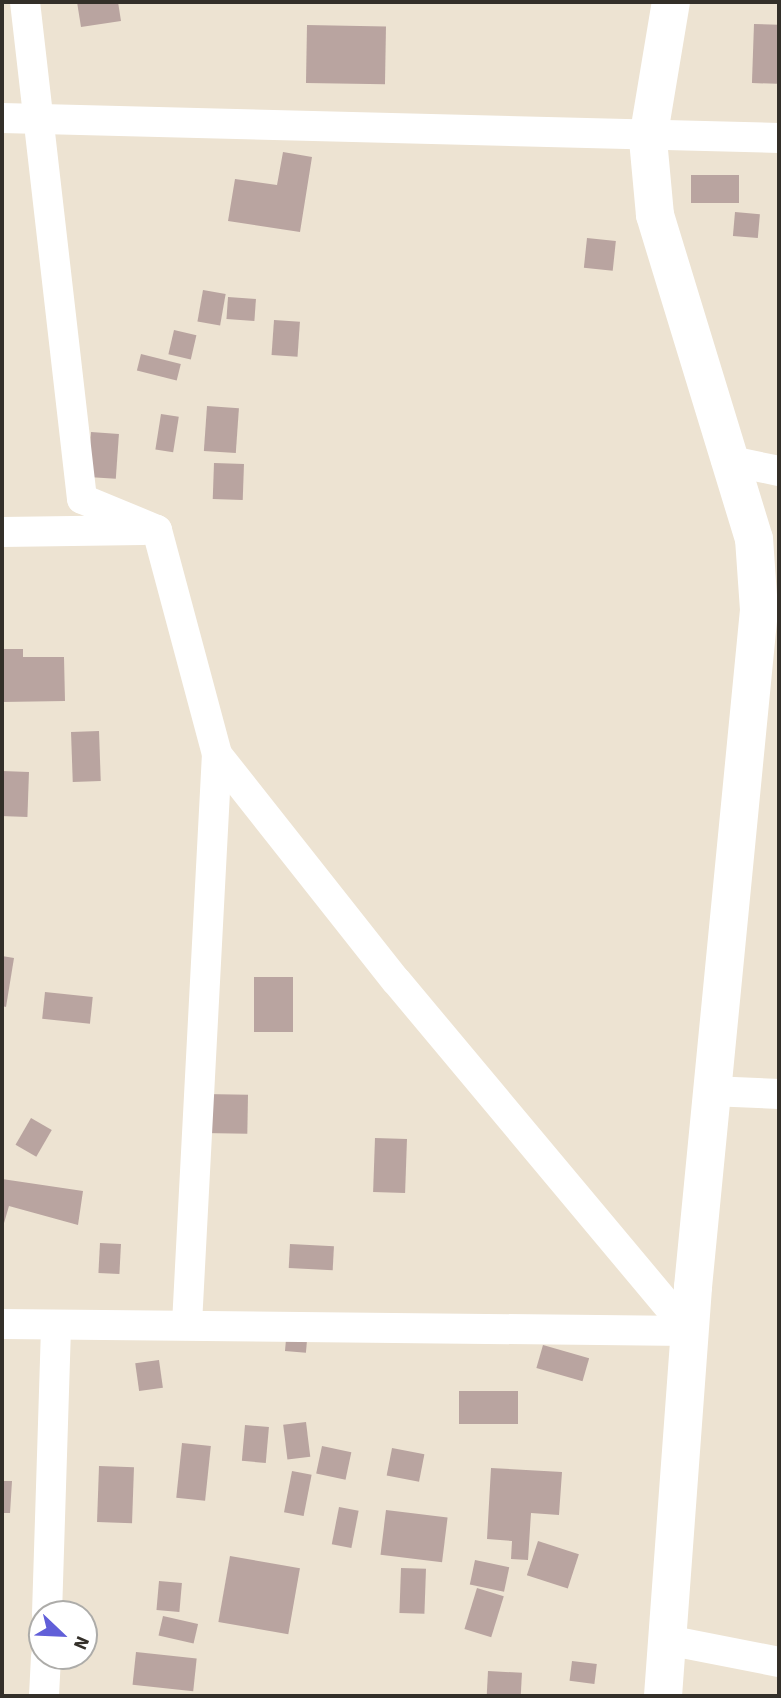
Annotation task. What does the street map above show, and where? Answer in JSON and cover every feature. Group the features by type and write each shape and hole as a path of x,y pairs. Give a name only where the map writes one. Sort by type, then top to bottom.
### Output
{"street":[{"path":"25,2 82,499 157,530"},
{"path":"663,1696 689,1331 710,1091 751,719 759,610 754,539 726,460 655,215 648,139 671,2"},
{"path":"2,118 648,139 779,138"},
{"path":"726,460 779,471"},
{"path":"2,532 157,530"},
{"path":"157,530 217,754 187,1324"},
{"path":"754,539 779,574"},
{"path":"217,754 405,991 689,1331"},
{"path":"710,1091 779,1094"},
{"path":"2,1324 689,1331"},
{"path":"47,1600 55,1325"},
{"path":"667,1640 779,1662"},
{"path":"44,1696 45,1670"}],"building":[{"path":"77,2 118,2 121,21 81,27"},
{"path":"754,24 779,25 777,84 752,83"},
{"path":"307,25 386,26 385,84 306,83"},
{"path":"283,152 312,157 300,232 228,221 235,179 277,185"},
{"path":"691,175 739,175 739,203 691,203"},
{"path":"735,212 760,214 758,238 733,236"},
{"path":"587,238 616,241 613,271 584,268"},
{"path":"203,290 226,294 220,326 197,322"},
{"path":"228,297 256,299 254,321 226,319"},
{"path":"274,320 300,322 297,357 272,355"},
{"path":"174,330 196,335 191,360 168,354"},
{"path":"141,354 181,364 177,380 137,370"},
{"path":"207,406 239,408 236,453 204,451"},
{"path":"161,414 179,417 173,452 155,450"},
{"path":"91,432 119,434 116,479 88,477"},
{"path":"214,463 244,464 243,500 213,499"},
{"path":"2,649 23,649 23,657 64,657 65,701 2,702"},
{"path":"99,731 101,781 73,782 71,732"},
{"path":"2,771 29,772 27,817 2,816"},
{"path":"2,956 14,958 6,1007 2,1006"},
{"path":"254,977 293,977 293,1032 254,1032"},
{"path":"45,992 93,997 90,1024 42,1019"},
{"path":"204,1094 248,1095 247,1134 203,1133"},
{"path":"31,1118 52,1130 36,1157 16,1145"},
{"path":"375,1138 407,1139 405,1193 373,1192"},
{"path":"2,1179 83,1191 78,1225 9,1206 2,1230"},
{"path":"100,1243 121,1244 119,1274 98,1273"},
{"path":"290,1244 334,1246 333,1270 289,1268"},
{"path":"287,1328 308,1330 306,1353 285,1351"},
{"path":"543,1345 589,1358 583,1381 536,1368"},
{"path":"159,1360 163,1388 139,1391 135,1363"},
{"path":"459,1391 518,1391 518,1424 459,1424"},
{"path":"306,1422 310,1457 287,1460 283,1425"},
{"path":"245,1425 269,1427 266,1463 242,1461"},
{"path":"182,1443 211,1446 205,1501 176,1498"},
{"path":"322,1446 351,1452 346,1480 316,1473"},
{"path":"392,1448 424,1454 419,1482 387,1475"},
{"path":"99,1466 134,1467 132,1523 97,1522"},
{"path":"491,1468 562,1472 559,1515 531,1513 528,1560 511,1559 512,1541 487,1539"},
{"path":"292,1471 312,1475 304,1516 284,1512"},
{"path":"2,1481 12,1481 10,1513 2,1513"},
{"path":"339,1507 359,1511 351,1548 332,1544"},
{"path":"386,1510 448,1518 442,1562 381,1555"},
{"path":"538,1541 579,1554 568,1589 527,1575"},
{"path":"230,1556 300,1568 288,1634 218,1622"},
{"path":"475,1560 509,1567 504,1592 470,1584"},
{"path":"401,1568 426,1569 424,1614 399,1613"},
{"path":"159,1581 182,1583 179,1612 156,1610"},
{"path":"477,1588 504,1596 491,1637 464,1629"},
{"path":"163,1616 198,1624 194,1644 159,1635"},
{"path":"136,1652 197,1658 193,1691 133,1685"},
{"path":"572,1661 597,1664 594,1684 570,1681"},
{"path":"488,1671 522,1673 521,1696 487,1696"}]}
